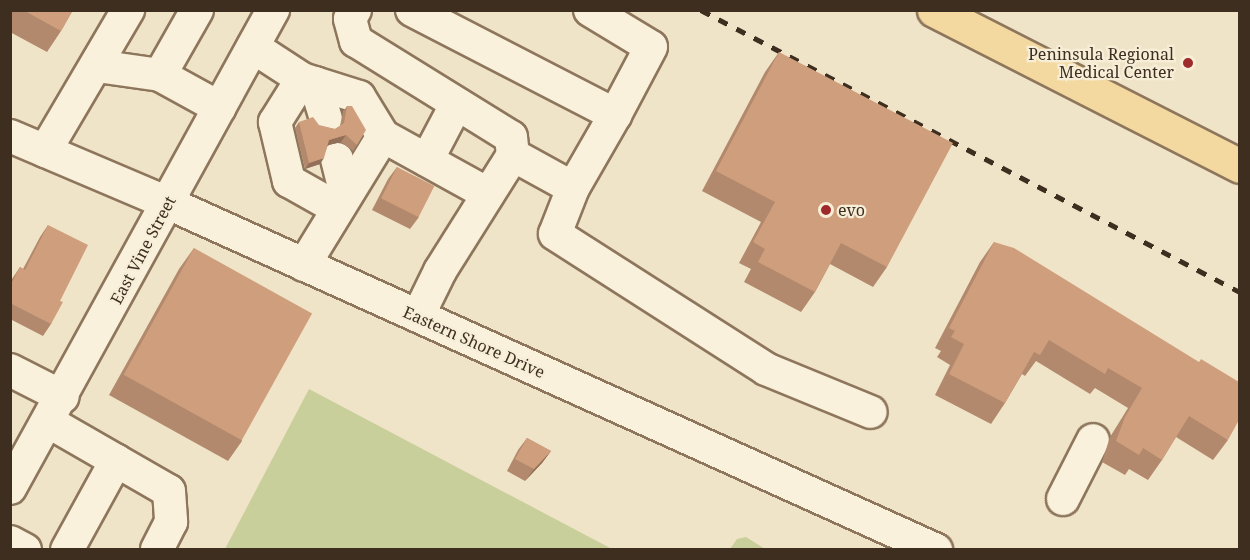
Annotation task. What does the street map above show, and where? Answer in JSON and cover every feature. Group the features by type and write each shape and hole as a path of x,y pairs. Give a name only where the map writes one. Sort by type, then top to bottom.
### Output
{"main road":[{"path":"934,10 1239,166"}],"street":[{"path":"45,151 128,10"},
{"path":"160,75 197,10"},
{"name":"East Vine Street","path":"10,488 56,410 273,10"},
{"path":"355,10 350,19 356,41 511,137 513,155 440,271 418,316"},
{"path":"412,10 615,115"},
{"path":"590,10 651,47 573,188 555,234 766,369 871,412"},
{"path":"253,47 309,81 359,97 383,136 488,194"},
{"path":"97,66 160,75 220,108"},
{"path":"309,81 326,118"},
{"path":"309,81 275,122 289,181 342,201"},
{"path":"427,160 456,105"},
{"name":"Eastern Shore Drive","path":"10,136 168,203 936,549"},
{"path":"304,265 383,136"},
{"path":"513,155 573,188"},
{"path":"337,159 342,201"},
{"path":"10,370 116,461 169,491 171,522 157,549"},
{"path":"1063,499 1093,440"},
{"path":"68,549 116,461"},
{"path":"10,542 25,549"}],"green space":[{"path":"309,389 612,549 225,549"},
{"path":"746,537 765,549 730,549 737,539"}],"building":[{"path":"23,10 73,10 61,31"},
{"name":"evo","path":"779,52 953,143 887,267 841,243 815,292 758,262 765,249 753,242 775,202 716,171"},
{"path":"347,106 352,106 366,130 357,145 346,135 329,140 324,158 309,163 299,122 313,117 319,125 335,129 344,123"},
{"path":"397,167 434,186 419,217 381,198"},
{"path":"48,225 88,245 51,324 10,303 10,286 20,267 25,270"},
{"path":"994,242 1014,248 1199,362 1201,359 1239,382 1239,420 1228,440 1189,416 1162,460 1143,448 1139,455 1116,441 1125,417 1142,388 1108,368 1105,374 1049,340 1040,355 1034,352 1005,403 949,374 964,344 951,337 955,331 949,328"},
{"path":"194,248 312,313 242,440 124,375"},
{"path":"527,438 551,451 534,469 515,459"}],"railway":[{"path":"701,10 1240,292"}],"place":[{"name":"Peninsula Regional Medical Center","path":"1188,63"},
{"name":"evo","path":"826,210"}]}
